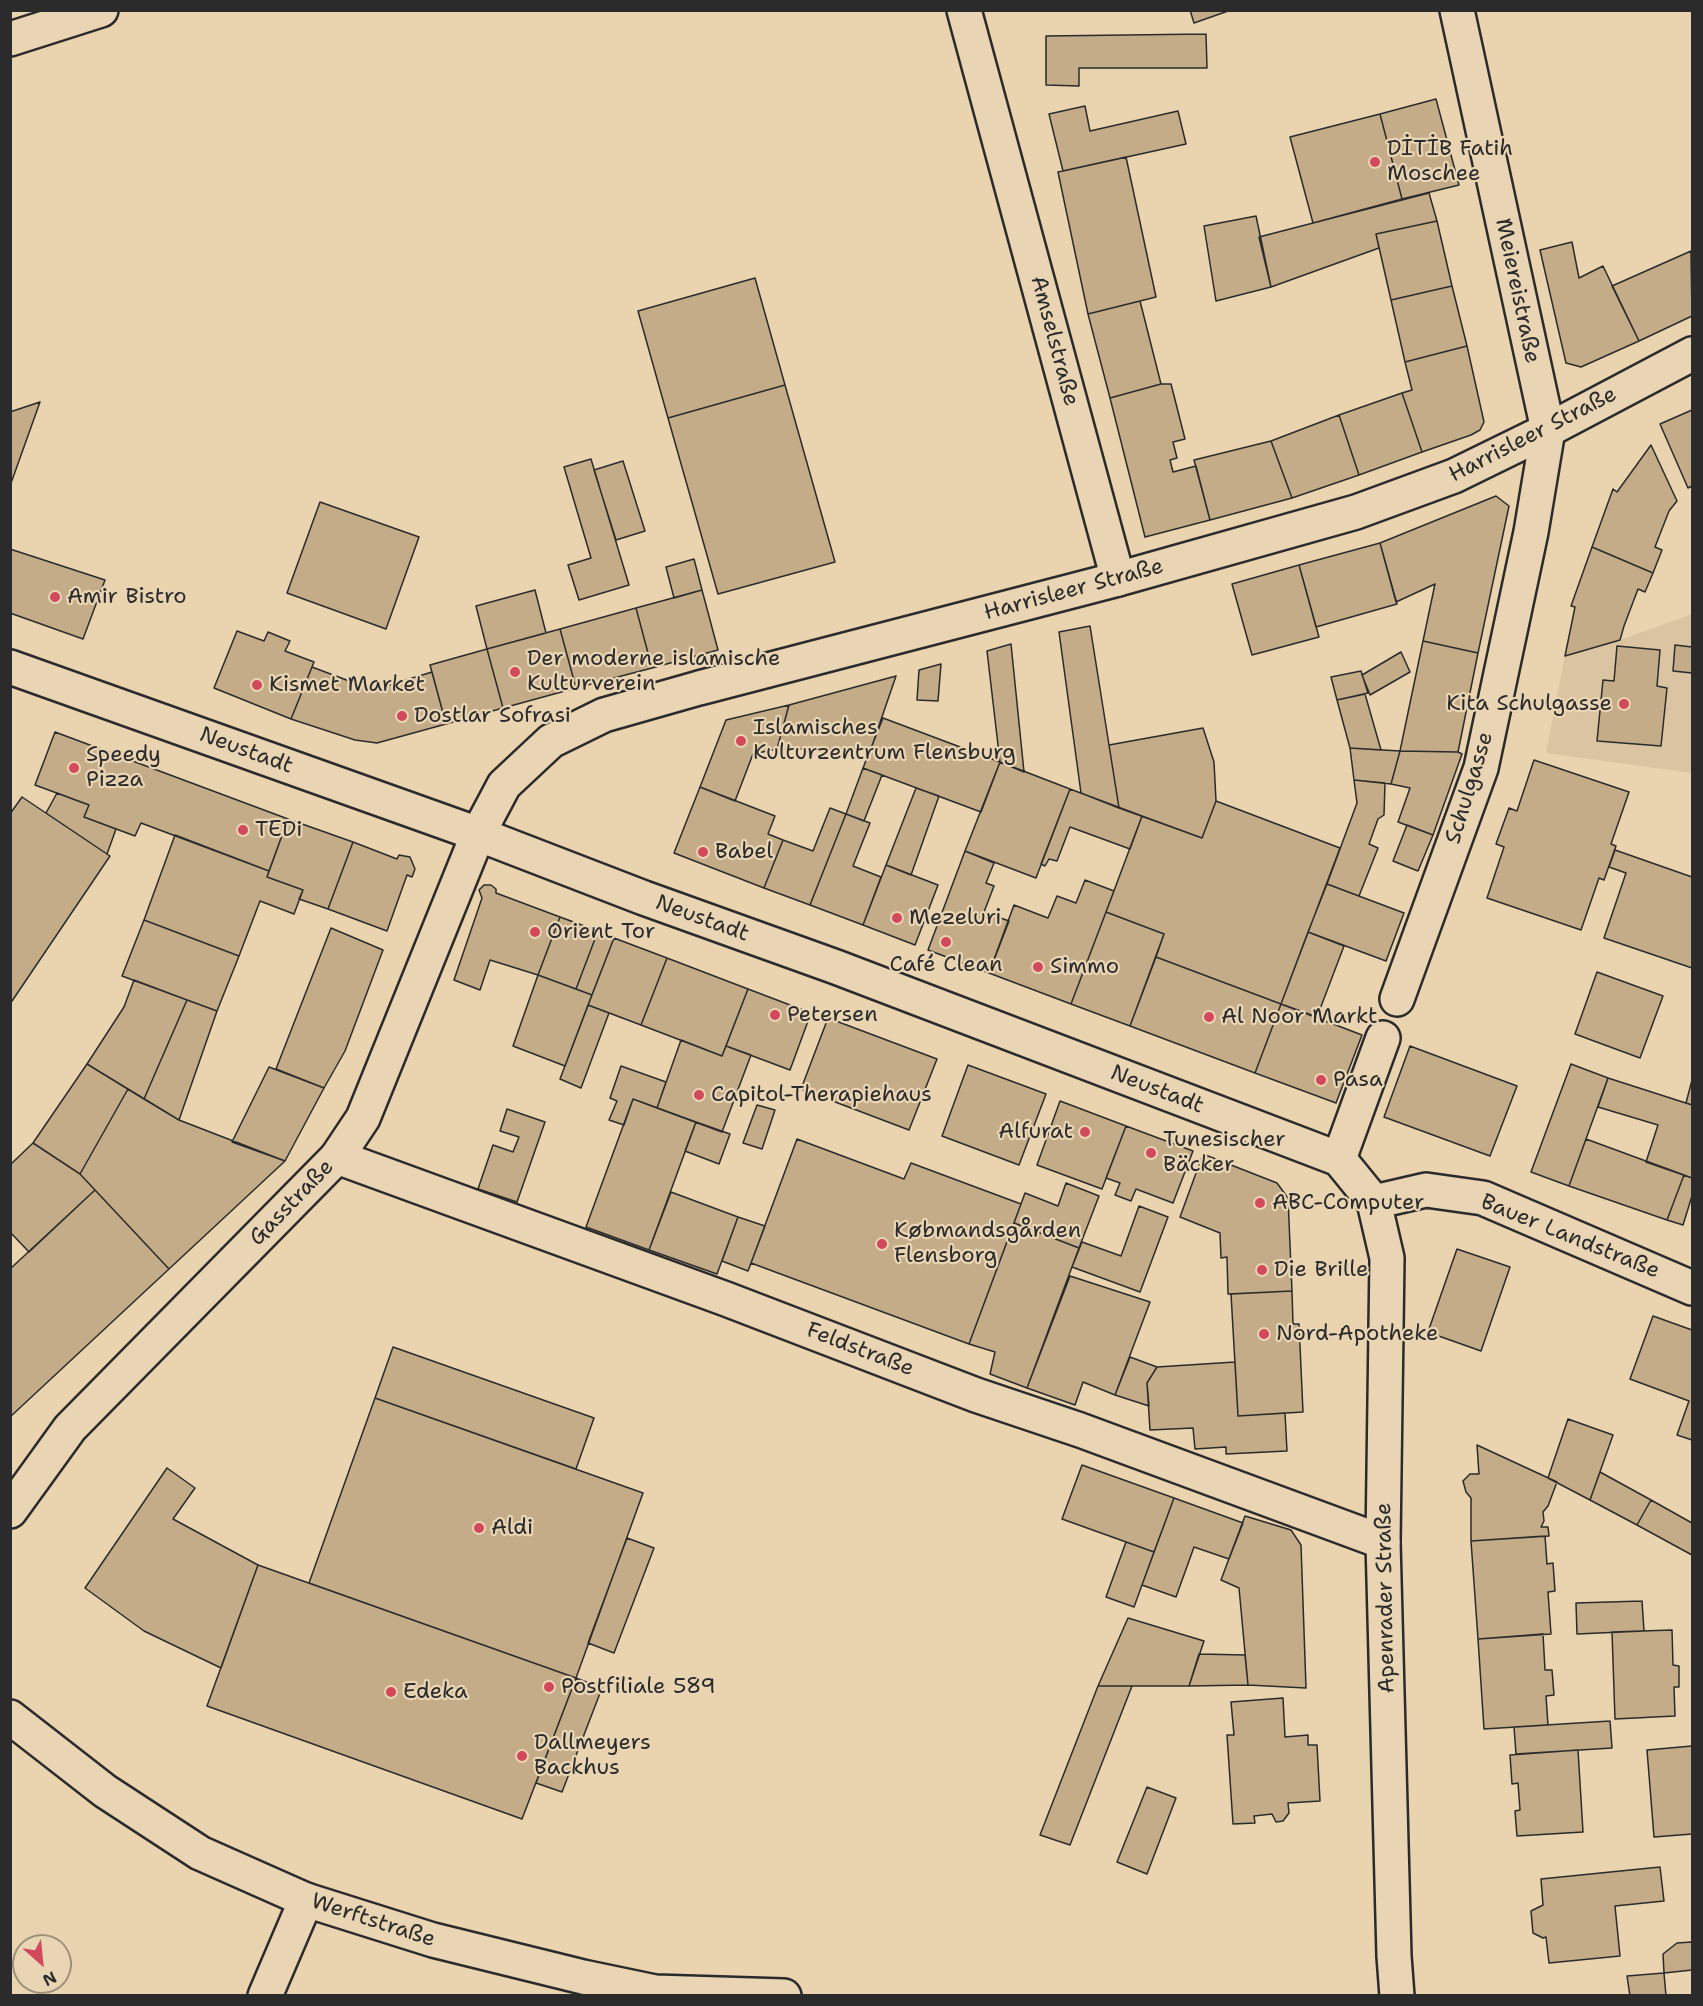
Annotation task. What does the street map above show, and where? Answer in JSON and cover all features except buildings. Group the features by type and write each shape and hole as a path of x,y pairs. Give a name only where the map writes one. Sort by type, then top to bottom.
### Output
{"street":[{"path":"10,39 101,10"},
{"name":"Amselstraße","path":"964,10 1118,579"},
{"name":"Meiereistraße","path":"1457,10 1548,430"},
{"name":"Harrisleer Straße","path":"478,834 504,785 551,741 604,714 1118,579 1356,512 1454,476 1548,430 1692,354"},
{"name":"Schulgasse","path":"1397,999 1481,768 1531,532 1548,430"},
{"name":"Neustadt","path":"10,667 478,834 644,898 836,967 1339,1160 1374,1202"},
{"name":"Gasstraße","path":"10,1511 70,1428 337,1157 363,1118 478,834"},
{"path":"1339,1160 1383,1038"},
{"name":"Feldstraße","path":"337,1157 726,1299 976,1395 1080,1430 1383,1542"},
{"name":"Bauer Landstraße","path":"1374,1202 1426,1190 1483,1198 1692,1288"},
{"name":"Apenrader Straße","path":"1374,1202 1387,1258 1383,1542 1397,1995"},
{"name":"Werftstraße","path":"10,1717 105,1791 200,1853 306,1900 433,1940 583,1977 655,1992 784,1995"},
{"path":"265,1995 306,1900"}],"shaded area":[{"name":"Kita Schulgasse","path":"1692,614 1692,773 1546,753 1565,656 1620,640"}],"place":[{"name":"DİTİB Fatih Moschee","path":"1375,162"},
{"name":"Amir Bistro","path":"55,597"},
{"name":"Der moderne islamische Kulturverein","path":"515,672"},
{"name":"Kismet Market","path":"257,685"},
{"name":"Kita Schulgasse","path":"1624,704"},
{"name":"Dostlar Sofrasi","path":"402,716"},
{"name":"Islamisches Kulturzentrum Flensburg","path":"741,741"},
{"name":"Speedy Pizza","path":"74,768"},
{"name":"TEDi","path":"243,830"},
{"name":"Babel","path":"703,852"},
{"name":"Mezeluri","path":"897,918"},
{"name":"Orient Tor","path":"535,932"},
{"name":"Café Clean","path":"946,942"},
{"name":"Simmo","path":"1038,967"},
{"name":"Petersen","path":"775,1015"},
{"name":"Al Noor Markt","path":"1209,1017"},
{"name":"Pasa","path":"1321,1080"},
{"name":"Capitol-Therapiehaus","path":"699,1095"},
{"name":"Alfurat","path":"1085,1132"},
{"name":"Tunesischer Bäcker","path":"1151,1153"},
{"name":"ABC-Computer","path":"1260,1203"},
{"name":"Købmandsgården Flensborg","path":"882,1244"},
{"name":"Die Brille","path":"1262,1270"},
{"name":"Nord-Apotheke","path":"1264,1334"},
{"name":"Aldi","path":"479,1528"},
{"name":"Postfiliale 589","path":"549,1687"},
{"name":"Edeka","path":"391,1692"},
{"name":"Dallmeyers Backhus","path":"522,1756"}]}
